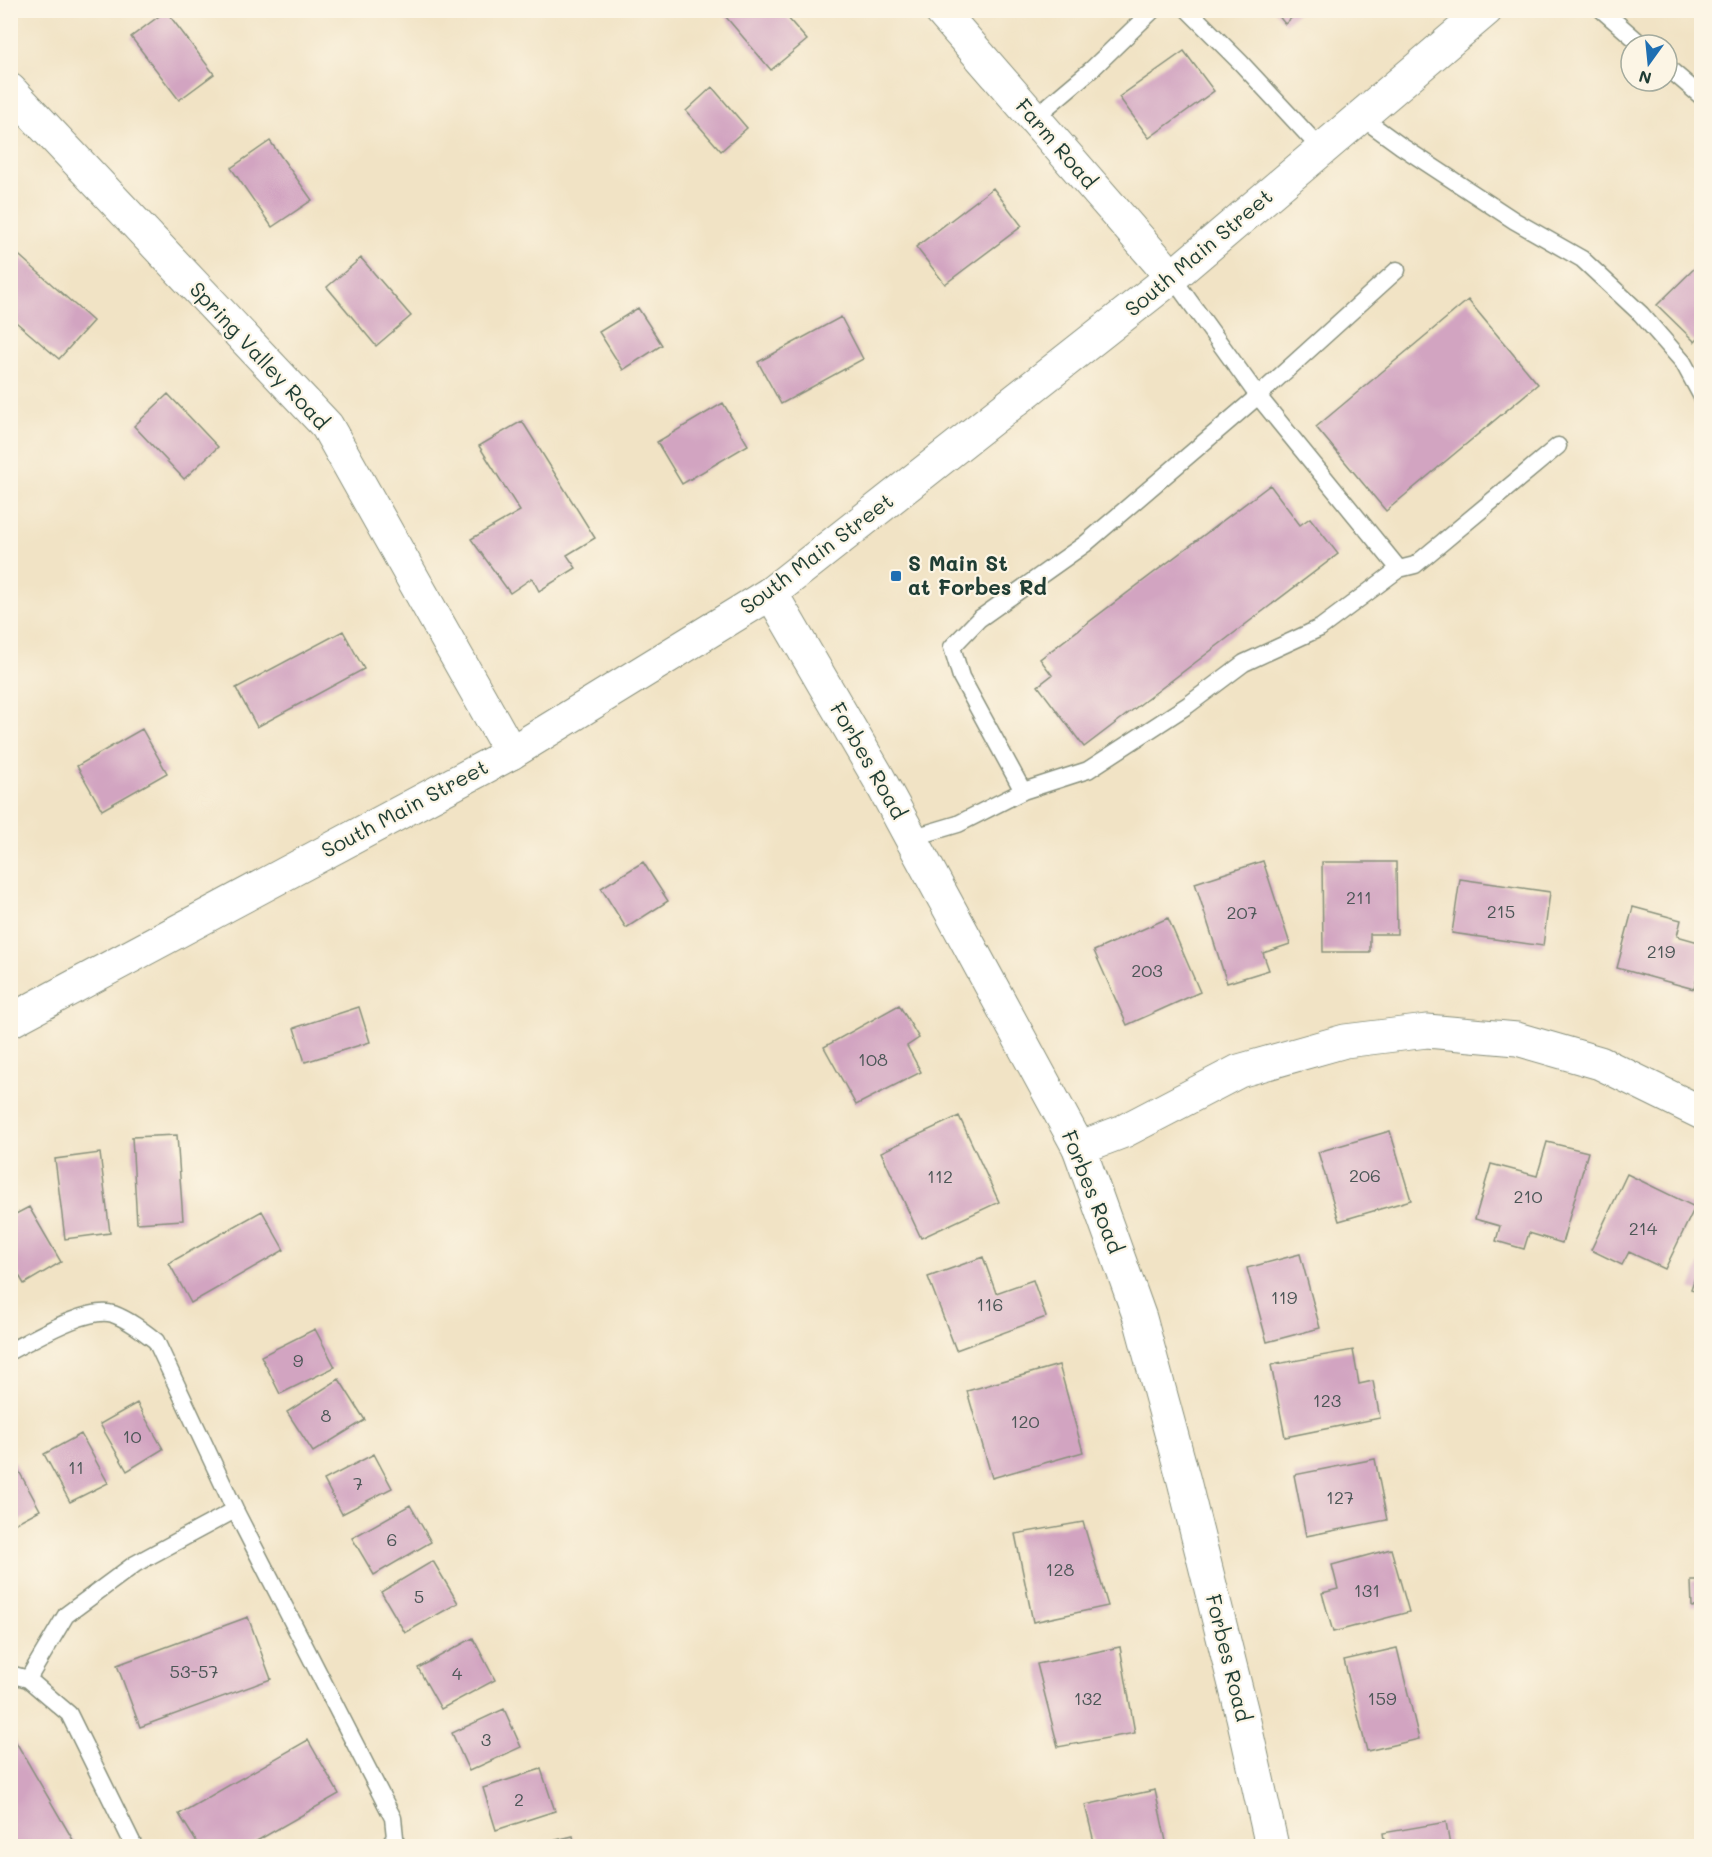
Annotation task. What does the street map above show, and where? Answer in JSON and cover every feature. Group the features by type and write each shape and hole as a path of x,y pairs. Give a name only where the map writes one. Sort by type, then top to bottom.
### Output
{"street":[{"name":"Farm Road","path":"940,10 1172,277"},
{"name":"South Main Street","path":"10,1021 511,753 771,594 1172,277 1486,10"},
{"name":"Spring Valley Road","path":"10,90 327,426 511,753"},
{"name":"Forbes Road","path":"771,594 872,767 1079,1148 1140,1317 1187,1493 1272,1846"},
{"path":"1079,1148 1124,1131 1239,1071 1345,1041 1427,1031 1517,1039 1600,1063 1701,1113"}],"lane":[{"path":"1034,118 1092,69 1153,10"},
{"path":"1188,10 1322,150"},
{"path":"1602,10 1628,33"},
{"path":"1679,78 1701,97"},
{"path":"1361,117 1515,221 1582,259 1641,314 1683,362 1701,397"},
{"path":"1023,791 961,677 952,647 979,619 1085,544 1258,396 1397,270"},
{"path":"1172,277 1258,396 1399,569"},
{"path":"911,838 958,824 1023,791 1088,770 1188,705 1244,663 1320,628 1399,569 1415,565 1558,446"},
{"path":"10,1351 83,1315 111,1313 134,1325 156,1341 235,1510 393,1818 395,1837 389,1846"},
{"path":"28,1679 66,1615 135,1564 235,1510"},
{"path":"10,1674 28,1679 69,1714 134,1846"}],"building":[{"path":"720,10 781,10 807,40 771,70"},
{"path":"1274,10 1300,10 1285,24"},
{"path":"166,11 214,74 179,100 131,37"},
{"path":"1184,51 1214,91 1149,138 1119,97"},
{"path":"712,87 747,128 721,151 686,111"},
{"path":"270,141 312,200 272,227 231,168"},
{"path":"993,188 1022,226 945,284 916,247"},
{"path":"12,249 93,321 59,359 10,317"},
{"path":"361,258 411,316 376,346 327,287"},
{"path":"1702,261 1702,335 1695,342 1657,305"},
{"path":"1468,300 1538,384 1386,511 1316,427"},
{"path":"638,308 662,345 623,370 599,332"},
{"path":"841,317 863,359 781,404 758,362"},
{"path":"168,394 218,447 184,479 134,426"},
{"path":"723,403 748,445 682,484 657,442"},
{"path":"522,421 595,538 567,555 576,568 539,591 532,578 510,593 471,539 520,511 479,446"},
{"path":"1270,485 1300,525 1310,518 1338,554 1084,747 1038,686 1052,675 1040,659"},
{"path":"343,631 364,669 257,727 236,688"},
{"path":"142,729 167,773 102,810 77,766"},
{"path":"1263,861 1290,944 1263,953 1269,970 1227,983 1195,883"},
{"path":"643,862 668,901 626,928 601,888"},
{"path":"1322,862 1396,862 1397,934 1370,934 1370,952 1323,952"},
{"path":"1460,879 1550,892 1543,946 1452,933"},
{"path":"1633,907 1681,920 1677,936 1702,943 1702,961 1694,989 1617,968"},
{"path":"1168,918 1200,992 1127,1025 1094,951"},
{"path":"899,1005 919,1038 907,1046 921,1072 856,1105 824,1047"},
{"path":"359,1007 370,1042 305,1062 294,1028"},
{"path":"959,1116 999,1202 921,1238 881,1152"},
{"path":"1390,1131 1411,1200 1339,1221 1318,1152"},
{"path":"177,1135 183,1220 137,1223 132,1137"},
{"path":"1547,1142 1588,1152 1562,1243 1529,1233 1524,1249 1496,1241 1500,1226 1475,1219 1491,1164 1537,1176"},
{"path":"100,1153 110,1233 65,1239 55,1159"},
{"path":"1627,1174 1695,1207 1665,1269 1629,1252 1622,1265 1591,1250"},
{"path":"29,1207 61,1262 24,1284 10,1260 10,1217"},
{"path":"262,1211 284,1250 191,1303 169,1263"},
{"path":"1300,1254 1320,1328 1267,1342 1247,1268"},
{"path":"983,1257 996,1293 1033,1280 1046,1317 956,1350 928,1277"},
{"path":"1702,1261 1702,1293 1691,1289"},
{"path":"315,1329 335,1367 280,1394 261,1356"},
{"path":"1353,1350 1359,1384 1373,1381 1380,1418 1285,1437 1271,1365"},
{"path":"1059,1365 1083,1452 992,1478 967,1391"},
{"path":"339,1379 365,1420 313,1452 287,1412"},
{"path":"137,1403 163,1449 127,1471 100,1424"},
{"path":"81,1434 108,1483 70,1502 44,1454"},
{"path":"374,1454 392,1488 342,1514 324,1480"},
{"path":"1375,1459 1387,1520 1306,1536 1294,1475"},
{"path":"14,1462 40,1510 10,1526 10,1464"},
{"path":"410,1505 431,1542 374,1575 352,1538"},
{"path":"1083,1522 1108,1606 1033,1622 1015,1534"},
{"path":"1391,1549 1409,1612 1333,1632 1322,1593 1338,1589 1332,1565"},
{"path":"433,1561 458,1603 405,1633 381,1592"},
{"path":"1691,1581 1702,1581 1702,1606 1692,1607"},
{"path":"248,1617 271,1679 140,1727 117,1665"},
{"path":"473,1638 495,1680 441,1709 418,1668"},
{"path":"1120,1647 1135,1733 1058,1747 1037,1664"},
{"path":"1397,1648 1419,1739 1367,1751 1344,1660"},
{"path":"504,1709 521,1747 469,1771 452,1733"},
{"path":"13,1737 76,1845 10,1846 10,1739"},
{"path":"308,1740 339,1794 248,1846 199,1846 179,1814"},
{"path":"541,1769 555,1811 496,1830 483,1788"},
{"path":"1155,1790 1167,1846 1095,1846 1085,1805"},
{"path":"1446,1822 1450,1846 1385,1846 1383,1833"},
{"path":"573,1836 575,1846 531,1846"}],"place":[{"name":"S Main St at Forbes Rd","path":"896,576"}]}
